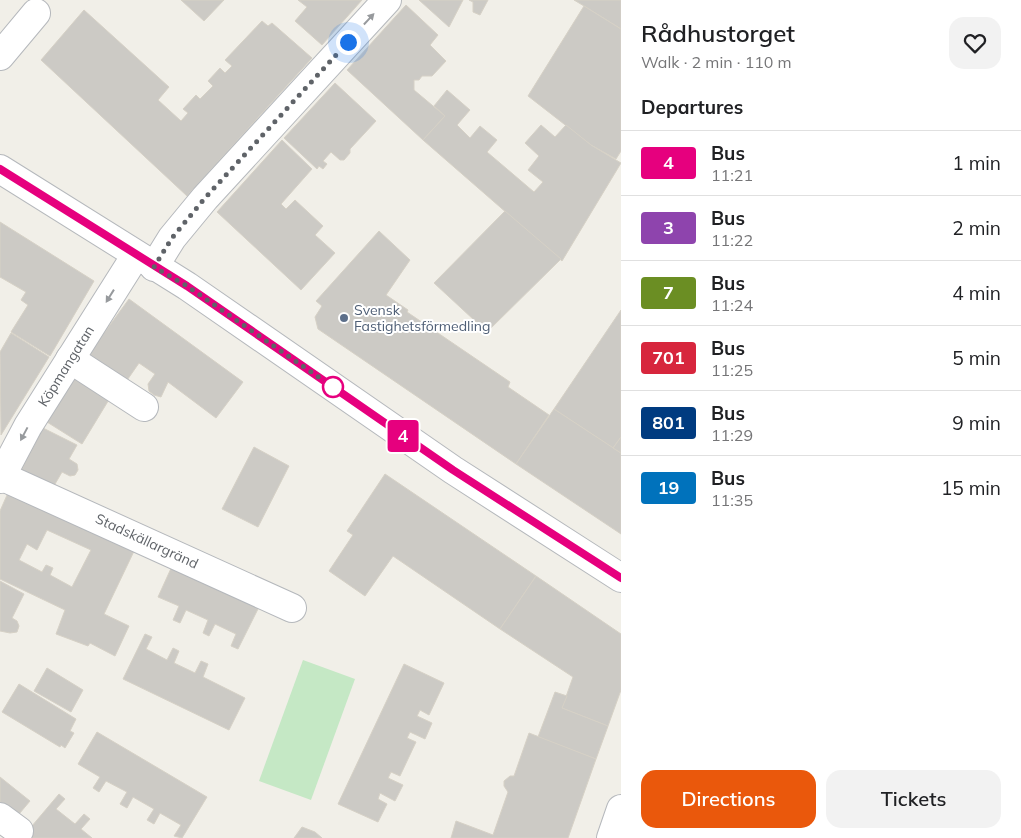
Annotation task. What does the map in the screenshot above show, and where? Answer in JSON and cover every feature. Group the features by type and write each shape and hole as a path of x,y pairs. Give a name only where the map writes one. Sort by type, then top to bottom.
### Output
{"street":[{"name":"Köpmangatan","path":"1,478 28,426 70,359 145,261 172,238 205,198 387,0"},
{"path":"0,56 36,14"},
{"path":"0,169 187,286 453,470 621,578"},
{"path":"70,359 144,407"},
{"name":"Stadskällargränd","path":"1,478 292,608"},
{"path":"611,838 621,809"}],"green space":[{"path":"303,660 355,679 311,800 259,781"}],"building":[{"path":"181,0 224,0 204,21"},
{"path":"298,0 362,0 322,45 295,21 307,7"},
{"path":"419,0 463,0 449,27"},
{"path":"469,0 488,0 480,15 473,12 473,2"},
{"path":"574,0 621,0 621,29 584,6"},
{"path":"406,5 438,35 430,45 446,61 432,76 422,76 419,80 414,80 414,90 445,116 423,140 347,70"},
{"path":"584,6 621,29 621,151 616,159 591,145 528,96"},
{"path":"84,10 169,87 158,100 181,121 188,113 183,109 196,95 200,99 213,86 208,81 220,68 225,73 232,66 225,60 262,21 268,26 272,23 312,58 187,196 41,60"},
{"path":"335,83 376,121 350,149 350,153 344,160 340,160 331,152 323,161 327,164 323,169 319,166 317,169 284,138"},
{"path":"447,90 470,110 457,125 470,138 480,126 497,140 487,152 534,192 543,182 528,170 539,156 525,143 541,125 555,137 566,125 591,145 621,163 562,261 423,140 445,116 434,106"},
{"path":"282,140 312,169 281,204 286,209 295,200 323,226 315,235 335,253 301,290 217,212"},
{"path":"505,211 561,259 487,332 434,283"},
{"path":"0,222 94,281 50,356 11,332 28,305 21,300 26,292 0,277"},
{"path":"379,231 410,260 386,295 408,310 407,312 510,382 508,387 549,415 516,464 318,329 315,317 322,306 316,301"},
{"path":"129,299 243,382 216,418 168,382 161,397 154,395 149,391 148,384 155,374 139,363 123,386 85,359"},
{"path":"621,310 621,437 613,448 554,409"},
{"path":"11,333 49,357 1,435 0,352"},
{"path":"78,370 113,393 82,444 47,422"},
{"path":"554,409 621,453 621,534 516,464"},
{"path":"43,428 77,445 69,459 77,464 78,470 75,475 70,476 62,472 51,491 19,475"},
{"path":"621,437 621,453 613,448"},
{"path":"254,447 289,466 258,527 222,509"},
{"path":"385,474 536,576 500,629 393,556 365,596 329,571 353,535 347,531"},
{"path":"11,486 136,547 104,614 129,626 115,656 90,643 88,646 56,634 65,610 0,579 0,511","holes":["47,530 91,550 72,587 50,575 53,568 46,565 42,572 19,560 27,544 37,550"]},
{"path":"173,564 260,605 238,649 231,646 236,634 215,624 209,636 203,633 208,620 186,610 180,623 173,620 179,606 158,597"},
{"path":"536,576 621,634 621,690 608,726 562,708 573,677 500,629"},
{"path":"0,581 24,594 12,618 17,621 19,626 17,632 0,631"},
{"path":"145,634 152,637 146,649 167,660 173,648 179,651 174,663 195,673 201,661 208,664 203,677 245,698 229,730 123,679"},
{"path":"404,664 444,683 429,715 420,710 417,716 432,723 425,739 410,732 407,738 416,742 400,776 391,772 388,778 403,785 395,801 380,793 378,799 387,804 378,822 338,804"},
{"path":"47,668 83,690 71,712 34,691"},
{"path":"19,684 76,719 70,731 74,733 65,748 61,745 60,747 2,712"},
{"path":"555,692 567,696 562,708 608,726 596,759 538,737"},
{"path":"97,732 207,797 182,838 174,836 181,825 160,813 154,824 147,820 154,809 133,797 127,808 120,804 127,792 106,781 99,792 93,788 100,777 78,764"},
{"path":"529,733 596,759 568,838 451,838 456,821 493,835 508,792 504,786 504,781 510,776 514,776"},
{"path":"0,777 30,801 14,820 0,809"},
{"path":"59,794 65,799 56,809 75,824 84,814 90,819 81,829 92,838 33,838 26,833"},
{"path":"302,827 315,832 322,838 294,838"}],"bus line":[{"name":"4","path":"0,169 187,286 453,470 621,578"}],"place":[{"name":"Svensk Fastighetsförmedling","path":"344,318"}],"route":[{"path":"333,387 187,286 154,267 172,238 205,198 348,42"}]}
